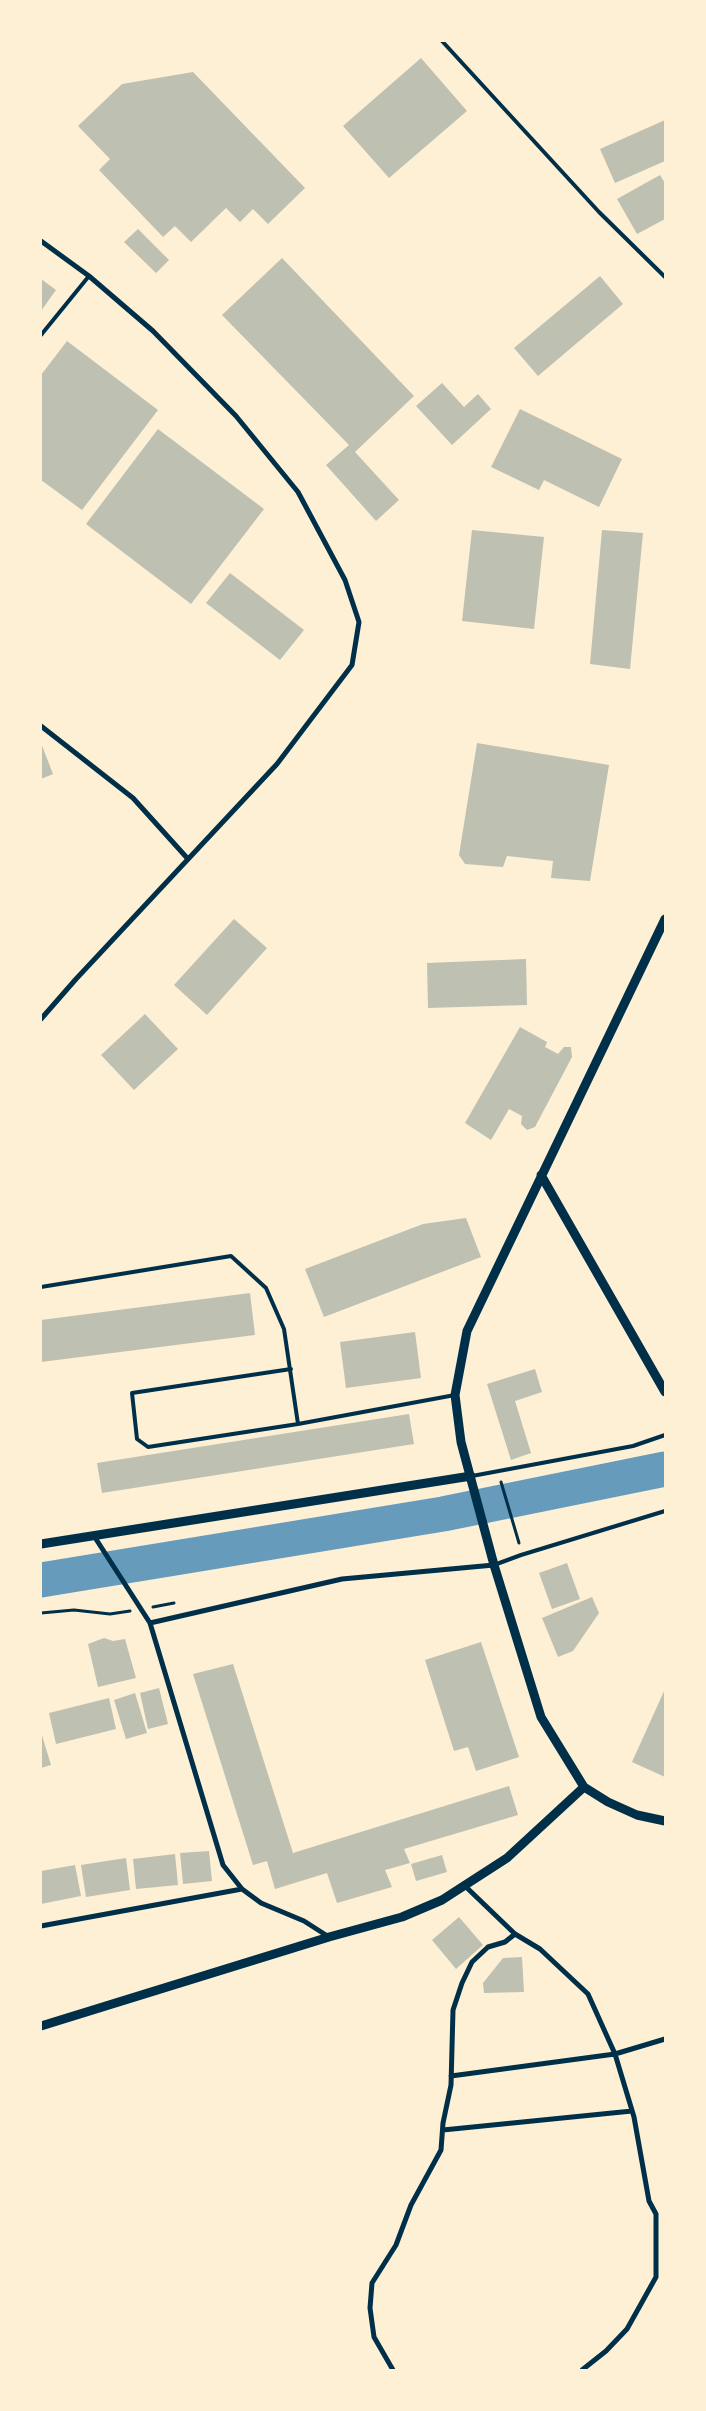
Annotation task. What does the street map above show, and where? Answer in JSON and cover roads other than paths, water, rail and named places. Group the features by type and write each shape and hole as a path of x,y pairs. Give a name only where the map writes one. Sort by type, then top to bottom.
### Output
{"street":[{"path":"41,242 89,276 153,332 236,416 298,492 345,580 359,622 352,666 277,764 41,1019"},
{"path":"41,726 133,798 188,859"},
{"path":"665,919 467,1331 455,1395 461,1442 490,1543 494,1565 541,1718 584,1787 608,1802 637,1815 665,1821"},
{"path":"541,1175 665,1392"},
{"path":"41,1544 471,1476"},
{"path":"94,1536 150,1623 223,1865 242,1889 261,1903 304,1921 329,1937"},
{"path":"150,1623 342,1579 494,1565"},
{"path":"41,2026 329,1937 402,1917 442,1900 507,1858 584,1787"},
{"path":"465,1886 516,1934 540,1949 588,1994 615,2054 632,2111 649,2201 656,2214 656,2277 627,2329 606,2352 582,2370"},
{"path":"41,1926 242,1889"},
{"path":"393,2370 374,2337 370,2308 372,2283 396,2245 411,2204 441,2150 451,2076 452,2010 472,1962 488,1947 505,1942 516,1934"},
{"path":"451,2076 615,2054 665,2039"},
{"path":"443,2130 632,2111"}],"lane":[{"path":"442,41 599,212 665,277"},
{"path":"41,335 89,276"},
{"path":"41,1287 232,1256 266,1288 284,1329 298,1424"},
{"path":"291,1368 132,1393 137,1439 148,1447 298,1424 455,1395"},
{"path":"471,1476 633,1446 665,1435"},
{"path":"494,1565 665,1511"}],"waterway":[{"path":"41,1580 443,1514 665,1469"}]}
